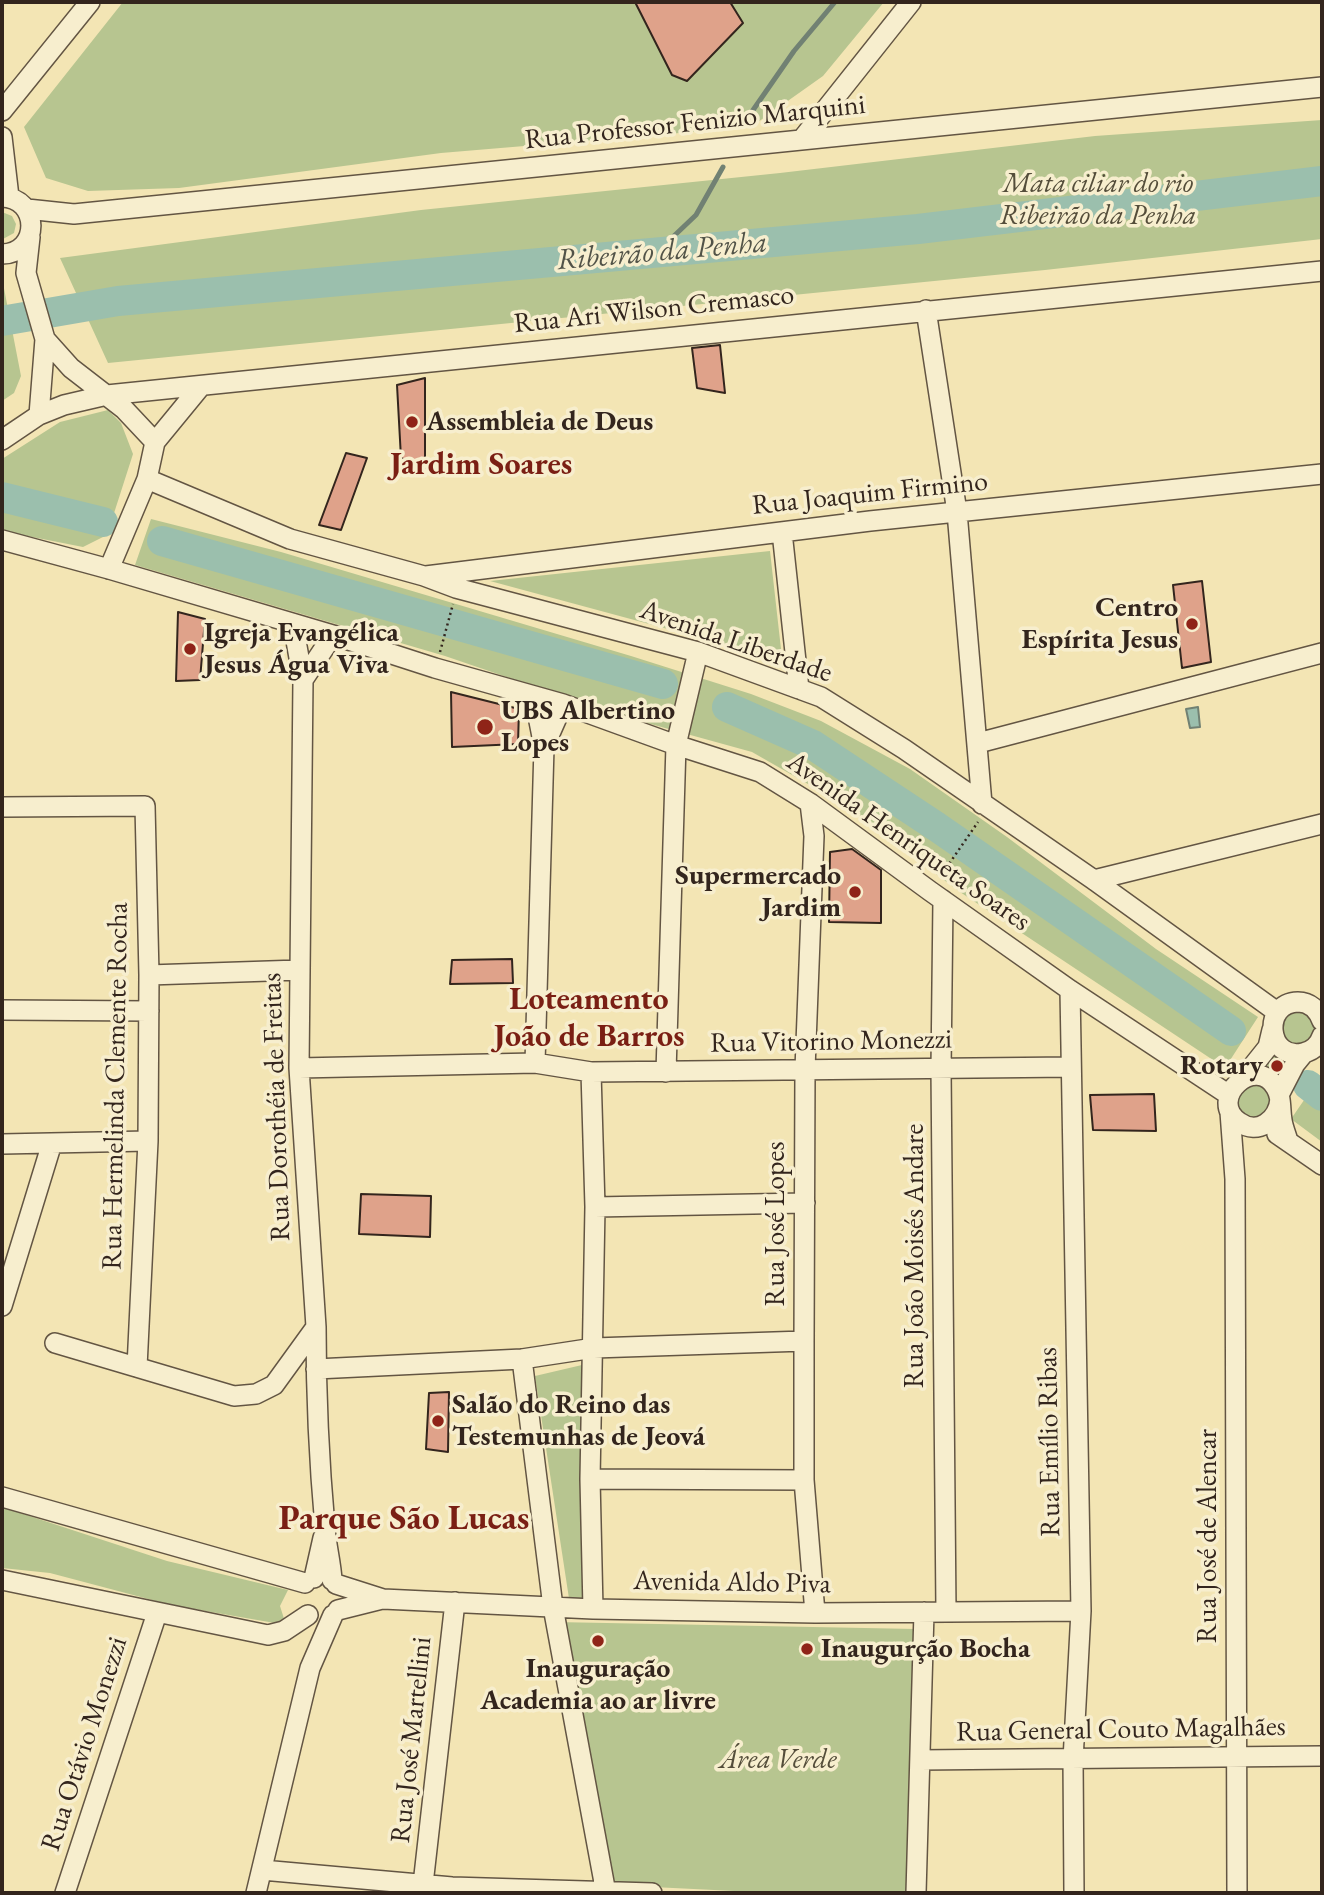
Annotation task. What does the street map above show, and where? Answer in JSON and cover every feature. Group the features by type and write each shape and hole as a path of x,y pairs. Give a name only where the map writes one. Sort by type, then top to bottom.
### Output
{"street":[{"path":"2,111 90,2"},
{"path":"803,138 911,2"},
{"name":"Rua Professor Fenizio Marquini","path":"74,214 1322,87"},
{"path":"2,137 4,196 21,202 31,218 28,279 43,334 39,415"},
{"path":"27,209 74,214"},
{"path":"28,279 5,254 17,250 30,235 74,214"},
{"name":"Rua Ari Wilson Cremasco","path":"2,440 39,415 64,405 107,395 1322,271"},
{"path":"926,310 957,512 985,806"},
{"path":"43,334 71,368 139,422 155,442"},
{"path":"109,569 147,480 155,442 201,386"},
{"name":"Rua Joaquim Firmino","path":"424,576 957,512 1322,474"},
{"name":"Avenida Liberdade","path":"147,480 290,539 424,576 456,588 698,652 821,697 892,742 1094,880 1274,1021 1278,1045 1284,1051 1292,1054 1317,1043"},
{"path":"782,532 799,689"},
{"name":"Avenida Henriqueta Soares","path":"2,540 109,569 563,704 676,746 761,772 810,803 936,896 1229,1103"},
{"name":"Rua Dorothéia de Freitas","path":"293,624 303,680 299,1068 316,1327 325,1531 331,1559 322,1581"},
{"path":"303,680 333,635"},
{"path":"666,1072 676,746 698,652"},
{"path":"978,743 1322,653"},
{"path":"534,696 544,747 535,1063"},
{"path":"544,747 563,704"},
{"name":"Rua José Lopes","path":"810,803 814,836 805,1069 804,1480 815,1613"},
{"name":"Rua Hermelinda Clemente Rocha","path":"2,807 145,806 149,975 148,1141 137,1367"},
{"path":"814,836 835,821"},
{"path":"1094,880 1322,824"},
{"name":"Rua João Moisés Andare","path":"936,896 941,1069 946,1611"},
{"path":"149,975 299,970"},
{"name":"Rua Emílio Ribas","path":"1070,990 1081,1611 1073,1760 1074,1893"},
{"path":"1322,994 1288,1004 1274,1021 1268,1047 1244,1077 1232,1087 1229,1103 1241,1124 1271,1130 1322,1165"},
{"path":"1296,1002 1311,1006 1322,1021"},
{"path":"2,1010 149,1011"},
{"path":"1254,1127 1264,1125 1276,1115 1279,1097 1295,1064 1317,1043"},
{"name":"Rua Vitorino Monezzi","path":"299,1068 535,1063 591,1072 1071,1068"},
{"path":"591,1072 596,1207 590,1479 593,1609"},
{"path":"1244,1077 1260,1076 1274,1084 1288,1141"},
{"name":"Rua José de Alencar","path":"1229,1103 1235,1179 1237,1893"},
{"path":"1235,1179 1254,1127"},
{"path":"2,1144 148,1141"},
{"path":"2,1306 52,1143"},
{"path":"596,1207 805,1203"},
{"path":"55,1343 234,1396 256,1394 274,1385 316,1327"},
{"path":"316,1369 522,1359 594,1348 804,1341"},
{"path":"522,1359 553,1607 606,1892"},
{"path":"590,1479 804,1480"},
{"name":"Avenida Aldo Piva","path":"2,1497 383,1598 593,1609 815,1613 1081,1611"},
{"path":"2,1580 268,1635 284,1631 308,1615"},
{"path":"256,1893 310,1668 341,1597 322,1581 299,1596 300,1604 308,1615 310,1668"},
{"name":"Avenida Aldo Piva","path":"335,1612 383,1598"},
{"name":"Rua José Martellini","path":"423,1889 455,1602"},
{"path":"308,1615 321,1619 335,1612"},
{"path":"916,1893 923,1612"},
{"name":"Rua Otávio Monezzi","path":"65,1893 157,1613"},
{"name":"Rua General Couto Magalhães","path":"920,1760 1322,1756"},
{"path":"262,1870 423,1889 652,1893"}],"path":[{"path":"443,640 451,612"},
{"path":"936,896 985,806"}],"green space":[{"path":"123,2 884,2 823,76 751,127 441,153 179,188 88,191 46,178 24,127"},
{"name":"Mata ciliar do rio Ribeirão da Penha","path":"1322,120 1322,239 1045,270 108,363 60,258 421,210 780,173 1095,136"},
{"path":"2,212 12,216 16,224 14,233 3,239"},
{"path":"2,278 21,376 14,393 2,401"},
{"path":"108,410 121,423 133,454 107,535 83,547 2,531 2,459 60,422"},
{"path":"151,519 281,552 631,656 751,694 821,721 910,769 1007,837 1156,949 1258,1017 1225,1068 960,892 843,804 752,752 618,715 445,656 135,565"},
{"path":"770,551 783,667 701,638 490,581"},
{"path":"1298,1012 1309,1017 1314,1028 1309,1039 1298,1044 1287,1039 1282,1028 1287,1017"},
{"path":"1274,1050 1292,1061 1280,1081 1262,1070"},
{"path":"1322,1074 1322,1142 1291,1119"},
{"path":"1254,1085 1265,1090 1270,1101 1265,1112 1254,1117 1243,1112 1238,1101 1243,1090"},
{"path":"582,1365 582,1604 570,1605 535,1376"},
{"path":"2,1507 167,1561 288,1590 280,1606 286,1625 171,1605 50,1573 2,1568"},
{"name":"Área Verde","path":"555,1622 916,1629 909,1893 775,1893 612,1885"}],"shaded area":[{"path":"1198,707 1200,727 1190,728 1186,709"}],"building":[{"path":"635,2 730,2 743,23 687,81 672,75"},
{"name":"Assembleia de Deus","path":"720,345 725,393 697,388 692,348"},
{"name":"Assembleia de Deus","path":"425,378 425,468 401,458 397,385"},
{"path":"346,453 367,458 341,530 319,525"},
{"name":"Centro Espírita Jesus","path":"1202,581 1211,662 1182,668 1173,585"},
{"name":"Igreja Evangélica Jesus Água Viva","path":"178,612 205,619 200,680 176,681"},
{"name":"UBS Albertino Lopes","path":"451,692 519,709 518,744 452,747"},
{"name":"Supermercado Jardim","path":"852,849 881,870 881,923 829,922 830,852"},
{"path":"512,959 513,983 450,984 452,960"},
{"path":"1154,1094 1156,1131 1093,1130 1090,1095"},
{"path":"361,1194 431,1196 430,1237 359,1234"},
{"name":"Salão do Reino das Testemunhas de Jeová","path":"449,1392 448,1452 426,1449 429,1393"}],"waterway":[{"path":"751,113 794,51 835,2"},
{"path":"656,253 696,215 723,167"},
{"name":"Ribeirão da Penha","path":"2,321 118,301 918,229 1322,181"},
{"path":"2,497 103,522"},
{"path":"162,541 663,684"},
{"path":"727,707 813,745 937,827 1231,1031"},
{"path":"1308,1085 1322,1096"}],"place":[{"name":"Assembleia de Deus","path":"412,422"},
{"name":"Centro Espírita Jesus","path":"1192,624"},
{"name":"Igreja Evangélica Jesus Água Viva","path":"190,649"},
{"name":"UBS Albertino Lopes","path":"485,727"},
{"name":"Supermercado Jardim","path":"855,892"},
{"name":"Rotary","path":"1277,1066"},
{"name":"Salão do Reino das Testemunhas de Jeová","path":"438,1421"},
{"name":"Inauguração Academia ao ar livre","path":"598,1641"},
{"name":"Inaugurção Bocha","path":"807,1649"}],"district":[{"name":"Jardim Soares","path":"481,465"},
{"name":"Loteamento João de Barros","path":"589,1018"},
{"name":"Parque São Lucas","path":"404,1519"}]}
